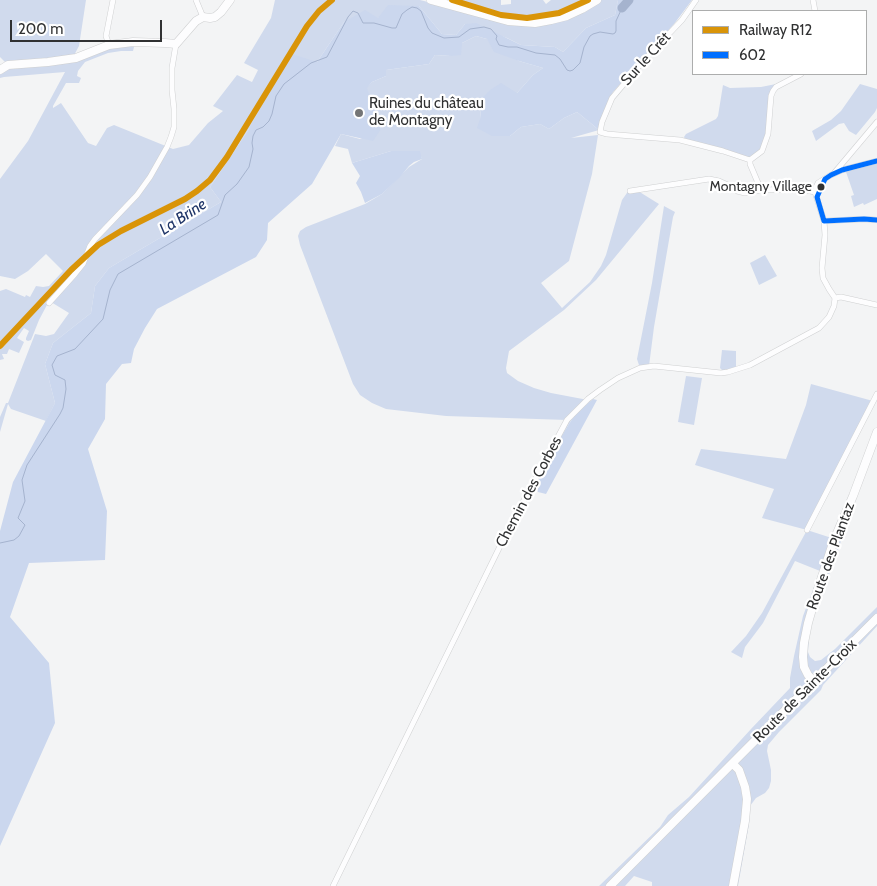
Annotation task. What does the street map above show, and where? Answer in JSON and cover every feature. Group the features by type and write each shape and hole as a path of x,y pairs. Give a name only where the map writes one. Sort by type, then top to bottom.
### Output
{"street":[{"path":"109,45 106,36 113,0"},
{"path":"196,0 204,17"},
{"path":"49,303 83,264 95,238 137,195 167,147 174,127 172,68 176,44 196,21 204,17 215,17 230,0"},
{"path":"431,0 508,21 535,23 566,16 582,10 597,0"},
{"name":"Sur le Crêt","path":"696,0 682,20 615,94 602,122 600,132 680,140 750,160"},
{"path":"0,70 8,65 76,58 109,45 133,42 176,44"},
{"path":"761,190 750,160 762,151 768,134 771,96 776,87 799,75"},
{"path":"834,174 877,122"},
{"path":"877,161 842,170 818,183 815,192 824,221 825,235 822,268 823,278 829,289 835,298 841,297 877,304"},
{"path":"630,191 709,179 719,181 737,191 745,193 761,190 815,192"},
{"path":"824,221 877,220"},
{"name":"Chemin des Corbes","path":"333,886 508,530 567,420 600,390 618,378 640,368 654,366 721,373 750,365 819,328 829,318 835,298"},
{"path":"807,530 877,394"},
{"name":"Route des Plantaz","path":"814,681 804,667 804,643 808,623 816,592 834,540 877,432"},
{"name":"Route de Sainte-Croix","path":"610,886 877,618"},
{"path":"733,764 739,770 747,800 733,886"}],"shaded area":[{"path":"0,0 86,0 79,46 72,59 109,46 135,43 133,51 108,53 85,62 78,71 77,76 81,78 79,83 66,83 53,108 61,103 88,143 96,146 107,128 114,125 173,149 189,145 208,123 223,111 213,106 237,75 252,82 258,70 244,63 271,18 275,0 420,0 508,22 551,21 598,0 618,0 615,15 586,28 563,52 555,47 521,45 507,38 465,24 456,35 442,34 419,6 378,18 344,22 317,62 249,129 210,187 221,202 109,268 95,286 91,313 53,343 45,364 55,403 46,421 11,409 8,404 0,432 0,417 6,403 8,403 35,334 46,336 54,334 69,313 51,302 76,274 88,252 0,344 0,291 6,289 25,297 26,295 30,297 36,286 49,286 63,271 46,254 28,271 15,279 0,276 0,179 28,141 65,72 0,78 0,70 8,65 0,57"},
{"path":"462,0 501,0 501,5 511,4 511,0 543,0 546,4 551,0 585,0 563,11 539,16 519,16 497,12"},
{"path":"618,0 692,0 674,24 613,92 600,122 599,130 577,112 564,118 549,129 540,124 521,127 510,136 492,136 477,128 482,98 490,90 501,83 517,93 533,75 543,68 494,52 487,39 476,36 462,43 461,55 435,55 429,64 386,70 386,76 372,82 367,88 381,129 373,141 341,134 312,184 268,223 267,240 256,257 157,309 134,349 131,363 122,364 106,384 105,419 88,449 107,511 105,560 29,563 10,617 49,663 55,723 0,846 0,531 13,482 55,403 45,364 53,343 91,313 95,286 109,268 221,202 210,187 249,129 292,54 317,62 344,22 365,10 378,18 388,5 419,6 442,34 456,35 465,24 476,23 521,45 555,47 563,52 586,28 615,15"},
{"path":"476,36 487,39 519,61 543,68 533,75 517,93 482,98 480,119 510,136 521,127 540,124 549,129 564,118 577,112 599,130 571,138 598,135 592,174 569,261 541,283 562,308 590,282 601,266 622,200 629,190 638,191 659,204 596,280 564,310 509,351 507,373 518,381 551,393 588,400 593,399 576,413 557,443 535,487 531,488 567,420 446,416 386,409 360,395 353,384 298,236 300,231 306,227 365,204 382,194 409,167 422,159 419,151 391,151 352,163 348,149 335,146 341,134 360,139 381,129 366,88 372,82 386,76 386,70 429,64 435,55 451,56 462,43"},
{"path":"776,84 773,91 765,144 752,159 685,139 686,134 716,119 723,85 730,88 761,87"},
{"path":"860,84 877,89 877,108 875,112 856,135 849,131 844,123 839,124 816,141 812,131 831,120 841,111"},
{"path":"391,151 420,151 422,159 409,166 382,194 365,203 356,183 360,176 352,163"},
{"path":"877,163 877,199 854,207 851,196 854,195 846,172"},
{"path":"664,206 675,212 654,327 649,366 640,368 637,359 652,283"},
{"path":"86,255 82,264 48,303 31,340 26,340 29,331 24,328 17,338 24,342 19,353 9,349 7,354 2,354 4,359 0,360 0,348"},
{"path":"765,255 777,276 759,285 750,263"},
{"path":"722,350 736,351 736,368 725,371 720,368"},
{"path":"686,376 702,378 694,425 678,422"},
{"path":"811,384 873,401 807,530 762,518 774,489 695,465 701,449 786,459 806,405"},
{"path":"593,399 597,400 546,494 538,492 535,487 557,443 576,413"},
{"path":"807,530 841,541 813,618 809,636 808,652 810,657 815,661 821,660 835,649 877,607 877,626 823,685 821,690 768,745 771,781 765,793 756,798 750,806 749,824 738,886 652,886 652,882 634,876 625,886 599,886 660,827 668,815 689,797 790,688 790,678 803,616 820,571 795,561 763,623 745,647 742,658 731,652 746,636 762,613"}],"waterway":[{"name":"La Brine","path":"622,8 629,0"},
{"name":"La Brine","path":"0,543 14,540 19,536 25,525 18,518 25,501 22,480 27,465 63,408 66,389 65,380 55,375 52,365 57,356 75,349 103,319 110,290 118,274 218,215 225,195 237,184 249,167 253,149 253,136 256,130 263,127 269,121 276,96 284,84 311,63 327,57 353,11 358,13 363,23 374,23 396,28 402,14 412,7 417,8 421,11 432,33 444,38 459,37 470,29 484,27 491,29 497,36 496,39 499,45 555,55 567,70 570,71 580,63 584,47 590,36 600,32 615,33 616,21 622,8"}],"rail line":[{"name":"R12","path":"0,346 71,270 98,245 121,231 185,199 210,180 227,157 307,26 319,11 332,0"},
{"name":"R12","path":"452,0 501,15 527,18 559,13 588,0"}],"transit line":[{"name":"602","path":"877,161 842,170 831,175 825,179 817,197 824,221 877,220"}],"place":[{"name":"Ruines du château de Montagny","path":"359,113"},
{"name":"Montagny Village","path":"821,187"}]}
